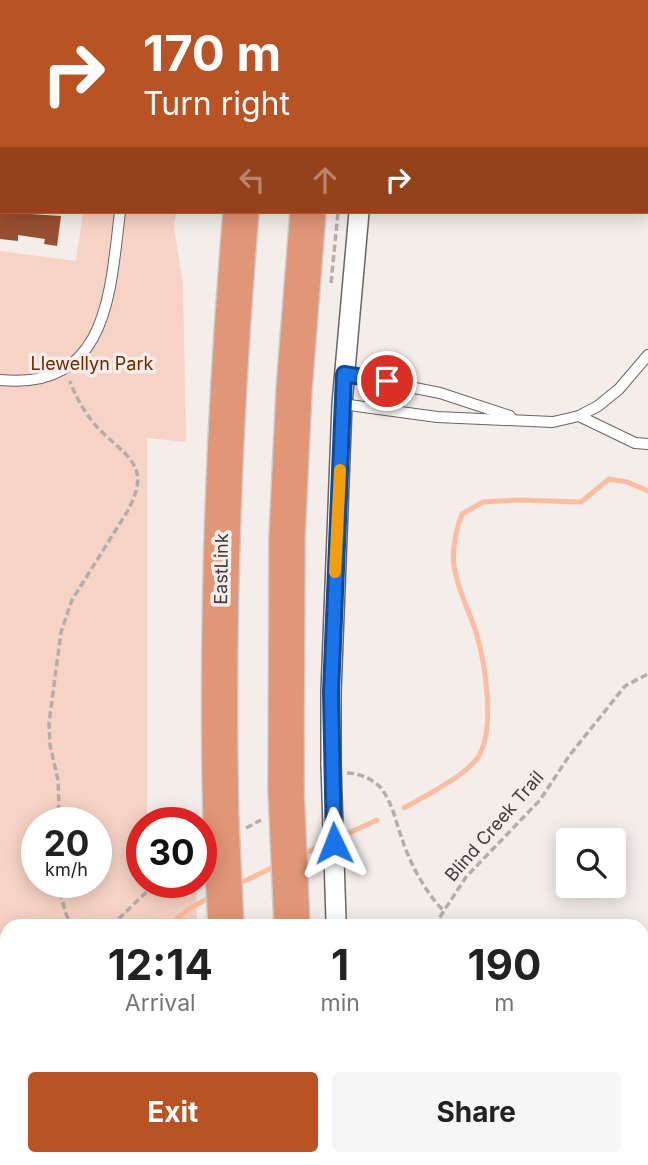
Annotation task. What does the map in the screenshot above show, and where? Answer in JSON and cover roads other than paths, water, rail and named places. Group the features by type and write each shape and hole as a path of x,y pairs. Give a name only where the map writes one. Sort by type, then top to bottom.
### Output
{"highway":[{"name":"EastLink","path":"226,919 221,823 221,538 230,341 241,214"},
{"path":"292,919 286,789 287,538 294,390 308,214"}],"street":[{"path":"336,919 331,679 342,404 359,214"}],"lane":[{"path":"0,380 34,380 64,367 88,349 105,316 109,301 120,214"},
{"path":"342,404 437,417 553,422 579,416 598,406 619,389 648,355"},
{"path":"344,374 440,393 520,419"},
{"path":"579,416 635,443 648,444"}],"waterway":[{"path":"404,808 444,786 472,764 478,757 487,730 483,660 454,566 455,540 462,514 483,502 581,502 609,479 627,482 648,491"},
{"path":"338,838 377,820"},
{"path":"303,854 329,842"},
{"path":"236,885 278,865"},
{"path":"177,919 209,898"}],"park label":[{"name":"Llewellyn Park","path":"92,363"}]}
